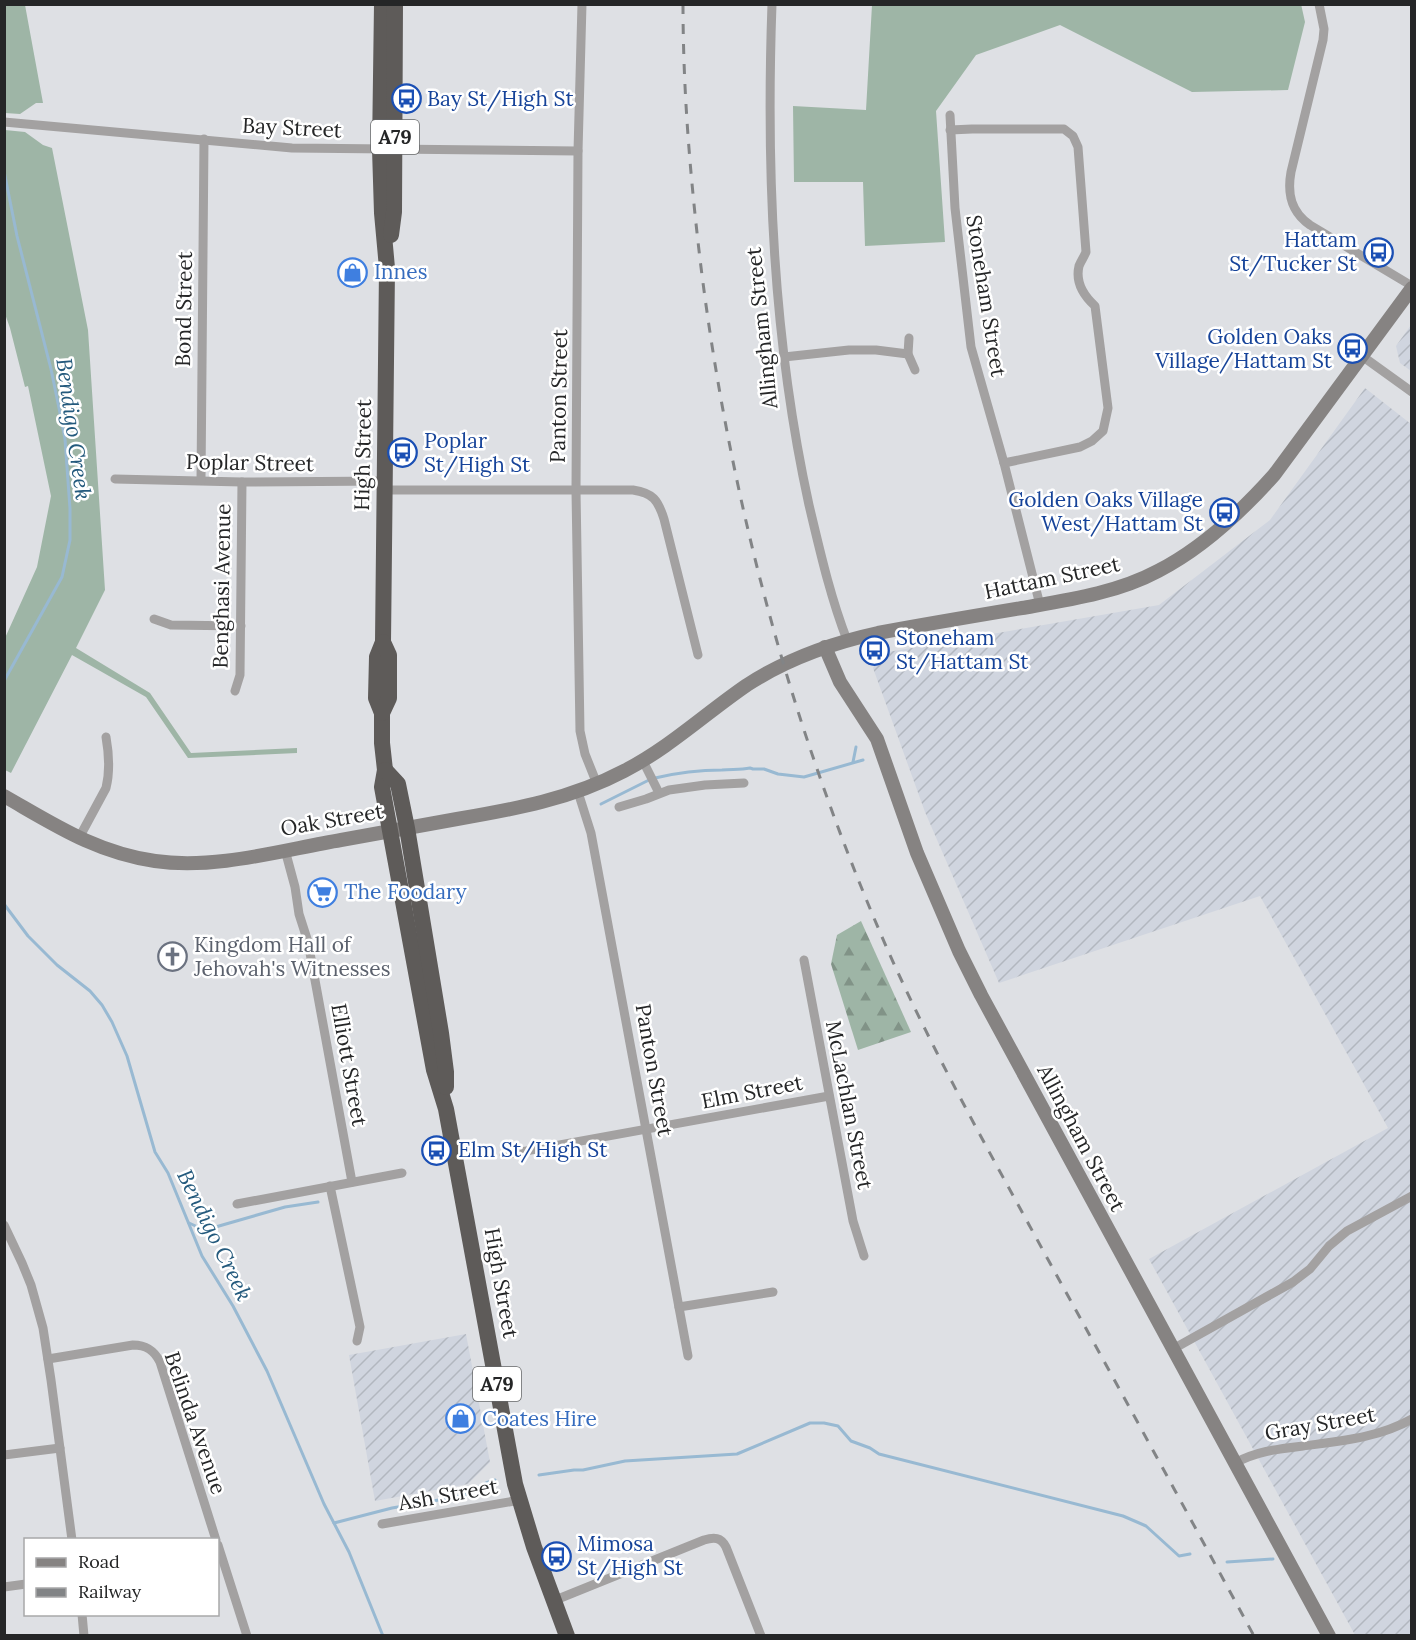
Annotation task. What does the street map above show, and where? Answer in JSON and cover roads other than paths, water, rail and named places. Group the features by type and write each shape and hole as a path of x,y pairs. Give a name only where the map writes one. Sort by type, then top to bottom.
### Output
{"highway":[{"name":"High Street","path":"382,4 387,150"},
{"name":"High Street","path":"395,4 382,213 387,268 385,485 383,642 377,657 376,698 382,713 385,770 398,784 398,830 441,1033 446,1072 446,1109 507,1444 519,1500 553,1601 567,1635"}],"main road":[{"name":"Hattam Street","path":"825,647 878,633 1095,594 1134,582 1170,565 1200,544 1256,496 1274,475 1412,287"},
{"name":"Oak Street","path":"4,796 79,838 103,848 154,861 176,863 220,861 520,808 578,792 643,761 759,678 783,664 825,647"},
{"name":"Allingham Street","path":"825,647 840,682 877,739 917,853 975,985 1329,1635"},
{"name":"Oak Street","path":"4,791 29,810"}],"street":[{"name":"Panton Street","path":"582,4 578,151 576,491 579,716 584,748 597,784"},
{"name":"Allingham Street","path":"772,4 771,193 784,357 792,418 806,490 828,585 847,640"},
{"path":"1319,4 1324,29 1323,40 1291,172 1289,186 1292,205 1301,218 1310,225 1412,287"},
{"name":"Stoneham Street","path":"950,115 955,208 972,347 1040,605"},
{"name":"Bay Street","path":"4,122 278,147 578,151"},
{"path":"950,130 1064,129 1074,136 1078,147 1086,247 1079,267 1079,285 1084,296 1095,306 1108,408 1103,431 1092,441 1080,447 1004,464"},
{"name":"Bond Street","path":"201,480 204,139"},
{"path":"909,338 908,354 915,370"},
{"path":"784,357 849,350 876,350 908,354"},
{"path":"1362,356 1412,392"},
{"name":"Poplar Street","path":"115,479 641,491 648,494 658,504 664,519 698,654"},
{"name":"Benghasi Avenue","path":"235,692 240,675 242,482"},
{"path":"154,620 171,625 241,626"},
{"path":"79,838 106,789 108,760 106,738"},
{"path":"643,761 659,793"},
{"path":"619,807 669,790 744,783"},
{"name":"Panton Street","path":"578,792 591,833 688,1356"},
{"name":"Elliott Street","path":"285,850 295,887 299,914 308,942 352,1182"},
{"name":"McLachlan Street","path":"804,960 853,1221 864,1256"},
{"name":"Elm Street","path":"504,1155 829,1096"},
{"path":"237,1204 402,1173"},
{"path":"330,1186 360,1327 357,1341"},
{"path":"1173,1349 1293,1282 1310,1269 1329,1246 1347,1231 1412,1196"},
{"path":"4,1225 33,1291 43,1328 72,1538"},
{"path":"679,1307 773,1292"},
{"name":"Belinda Avenue","path":"48,1359 134,1345 151,1349 160,1362 216,1538"},
{"name":"Gray Street","path":"1235,1464 1267,1450 1374,1435 1412,1419"},
{"path":"4,1455 60,1448"},
{"name":"Ash Street","path":"382,1524 519,1500"},
{"path":"553,1601 704,1540 720,1539 726,1547 761,1635"},
{"path":"219,1548 247,1635"},
{"path":"4,1587 24,1584"},
{"path":"82,1616 84,1635"}],"waterway":[{"name":"Bendigo Creek","path":"4,171 17,236 59,408 65,439 70,509 70,540 62,577 4,681"},
{"path":"853,762 856,747"},
{"path":"655,778 697,771 750,768 804,777 863,760"},
{"path":"601,804 649,780"},
{"name":"Bendigo Creek","path":"4,904 28,936 57,965 90,991 112,1022 127,1056 155,1152 168,1173 202,1256 233,1306 267,1371 324,1504 349,1552 383,1636"},
{"path":"189,1223 200,1228 212,1228 285,1207 318,1202"},
{"path":"539,1475 583,1470 625,1461 737,1454 810,1423 824,1423 838,1426 851,1441 879,1454 1123,1516 1146,1526 1179,1556 1190,1554"},
{"path":"334,1523 392,1508 462,1496 495,1480"},
{"path":"1227,1562 1273,1559"}],"railway":[{"path":"683,4 690,164 712,348 728,437 769,613 794,699 823,785 854,870 889,953 947,1072 1254,1636"}],"place":[{"name":"Bay St/High St","path":"406,99"},
{"name":"Hattam St/Tucker St","path":"1378,252"},
{"name":"Innes","path":"353,272"},
{"name":"Golden Oaks Village/Hattam St","path":"1353,349"},
{"name":"Poplar St/High St","path":"403,453"},
{"name":"Golden Oaks Village West/Hattam St","path":"1224,512"},
{"name":"Stoneham St/Hattam St","path":"875,650"},
{"name":"The Foodary","path":"323,892"},
{"name":"Kingdom Hall of Jehovah's Witnesses","path":"173,957"},
{"name":"Elm St/High St","path":"437,1150"},
{"name":"Coates Hire","path":"461,1419"},
{"name":"Mimosa St/High St","path":"556,1556"}]}
